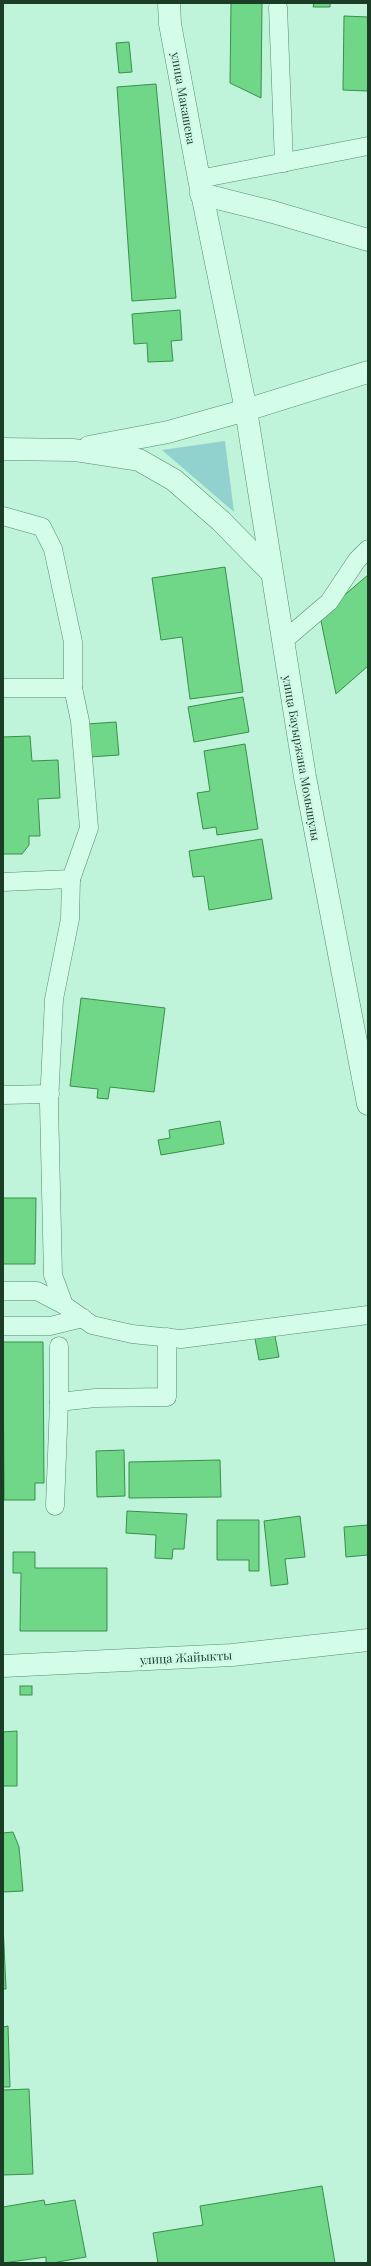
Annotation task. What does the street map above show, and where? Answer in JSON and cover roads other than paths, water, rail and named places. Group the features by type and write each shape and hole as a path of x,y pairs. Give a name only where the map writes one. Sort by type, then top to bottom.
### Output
{"street":[{"name":"улица Макашева","path":"169,3 170,24 200,187 246,410"},
{"path":"200,187 273,212 368,240"},
{"path":"74,450 168,432 246,410 368,372"},
{"name":"улица Бауыржана Момышулы","path":"246,410 282,642 305,777 363,1054 368,1104"},
{"path":"3,449 74,450 139,460 174,480 221,520 271,572"},
{"name":"улица Жайыкты","path":"3,1666 232,1655 368,1640"}],"lane":[{"path":"278,7 284,163"},
{"path":"200,187 284,163 368,146"},
{"path":"3,516 42,527 53,549 74,642 73,688 80,721 89,828 71,879 70,919 54,999 50,1094 53,1275 64,1305"},
{"path":"282,642 329,602 357,560 368,549"},
{"path":"3,688 73,688"},
{"path":"3,882 71,879"},
{"path":"3,1095 50,1094"},
{"path":"3,1291 38,1291 64,1305 92,1325 132,1334 181,1339 368,1315"},
{"path":"3,1326 50,1326 83,1318"},
{"path":"59,1402 95,1398 167,1397 167,1337"},
{"path":"55,1506 59,1402 59,1346"}]}
